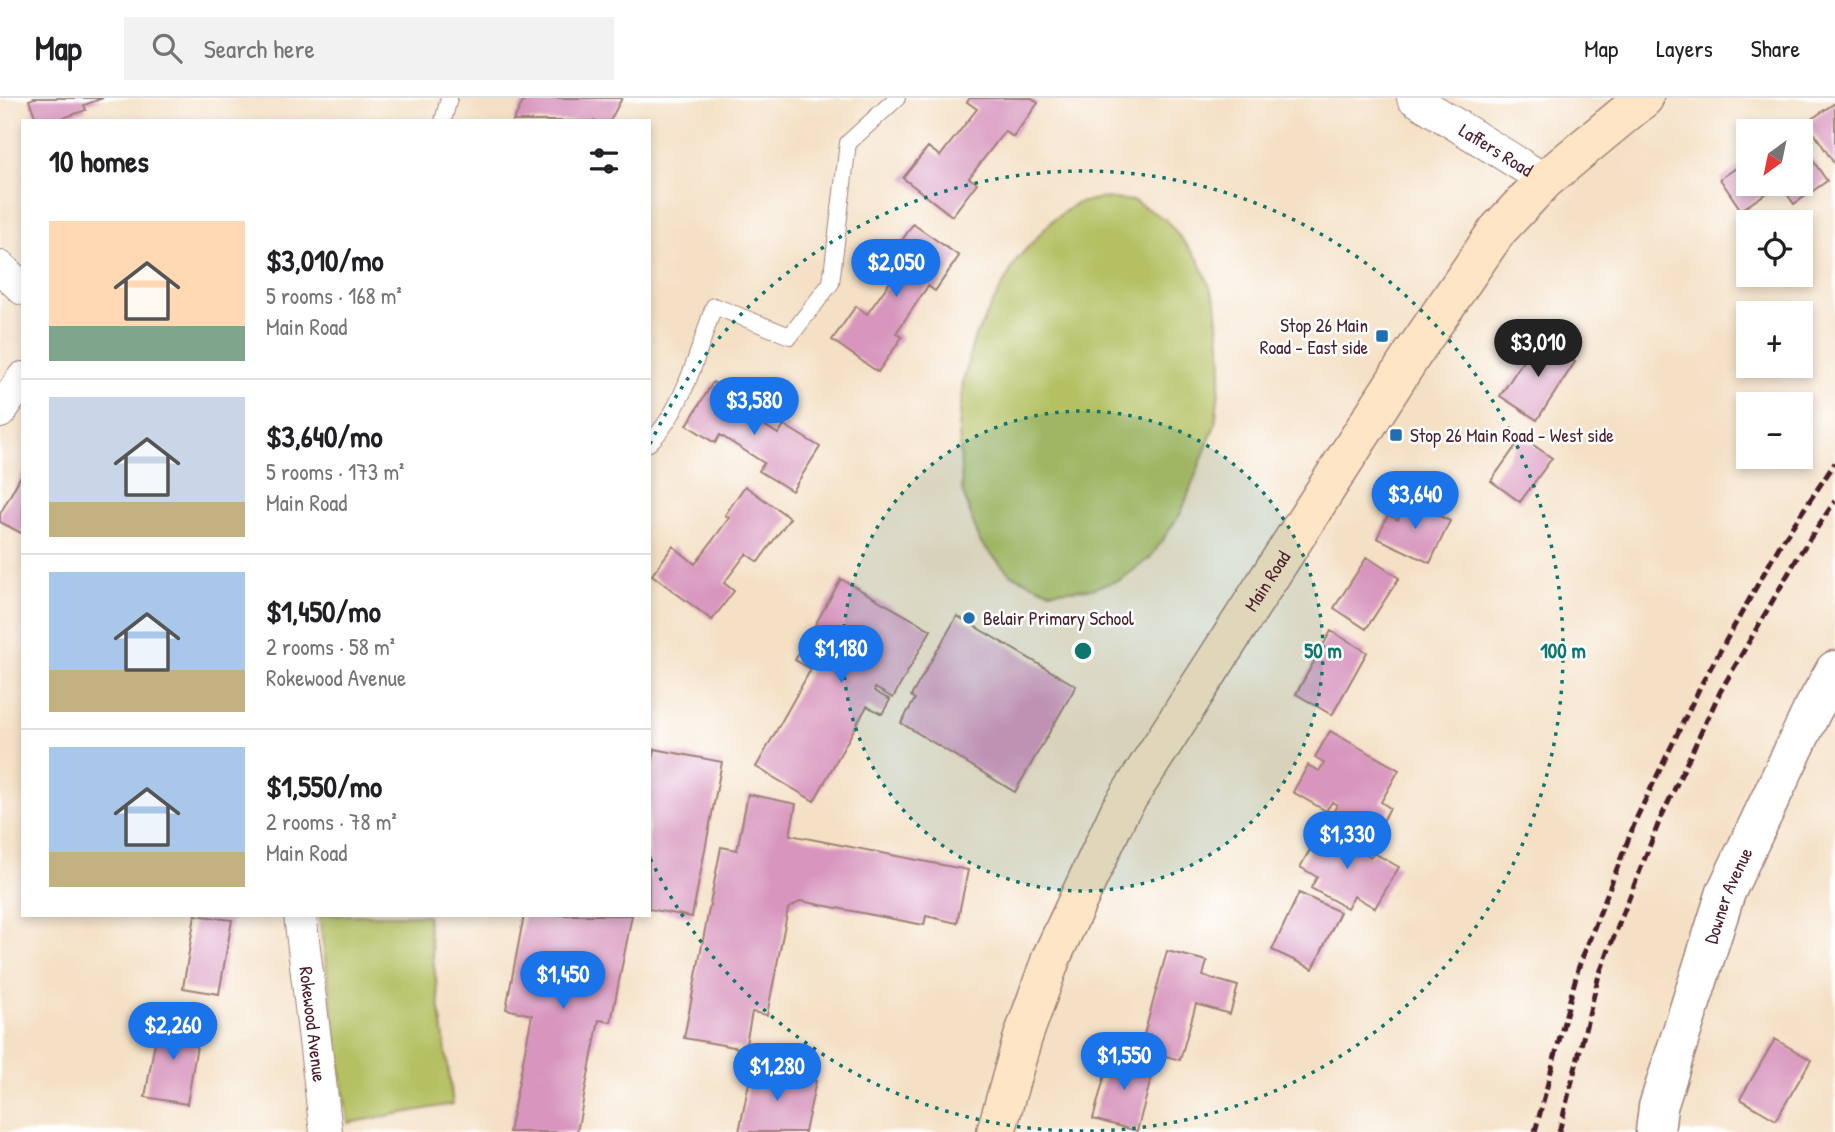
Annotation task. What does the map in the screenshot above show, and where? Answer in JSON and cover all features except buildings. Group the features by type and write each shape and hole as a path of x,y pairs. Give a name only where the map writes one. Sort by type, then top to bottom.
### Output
{"main road":[{"name":"Main Road","path":"996,1132 1023,1037 1052,956 1120,810 1412,355 1497,231 1545,180 1644,98"}],"street":[{"name":"Laffers Road","path":"1413,98 1545,180"},
{"path":"0,267 21,287"},
{"path":"0,412 21,381"},
{"name":"Downer Avenue","path":"1655,1132 1658,1107 1726,892 1812,711 1835,670"},
{"name":"Rokewood Avenue","path":"300,917 326,1132"}],"lane":[{"path":"444,119 449,98"},
{"path":"651,441 658,435 685,388 714,306 790,336 831,283 848,143 897,98"}],"green space":[{"path":"1101,198 1134,201 1166,220 1199,260 1216,302 1222,364 1215,425 1181,513 1150,558 1120,580 1091,589 1049,591 1010,574 980,542 962,490 959,429 963,382 974,338 1017,259 1052,221 1075,204"},
{"path":"319,917 427,917 453,1104 348,1123"}],"railway":[{"path":"1535,1132 1578,969 1637,817 1702,683 1780,545 1835,463"},
{"path":"1559,1132 1599,975 1659,822 1720,692 1799,555 1835,501"}],"place":[{"name":"Stop 26 Main Road - East side","path":"1382,336"},
{"name":"Stop 26 Main Road - West side","path":"1396,435"},
{"name":"Belair Primary School","path":"969,618"}]}
